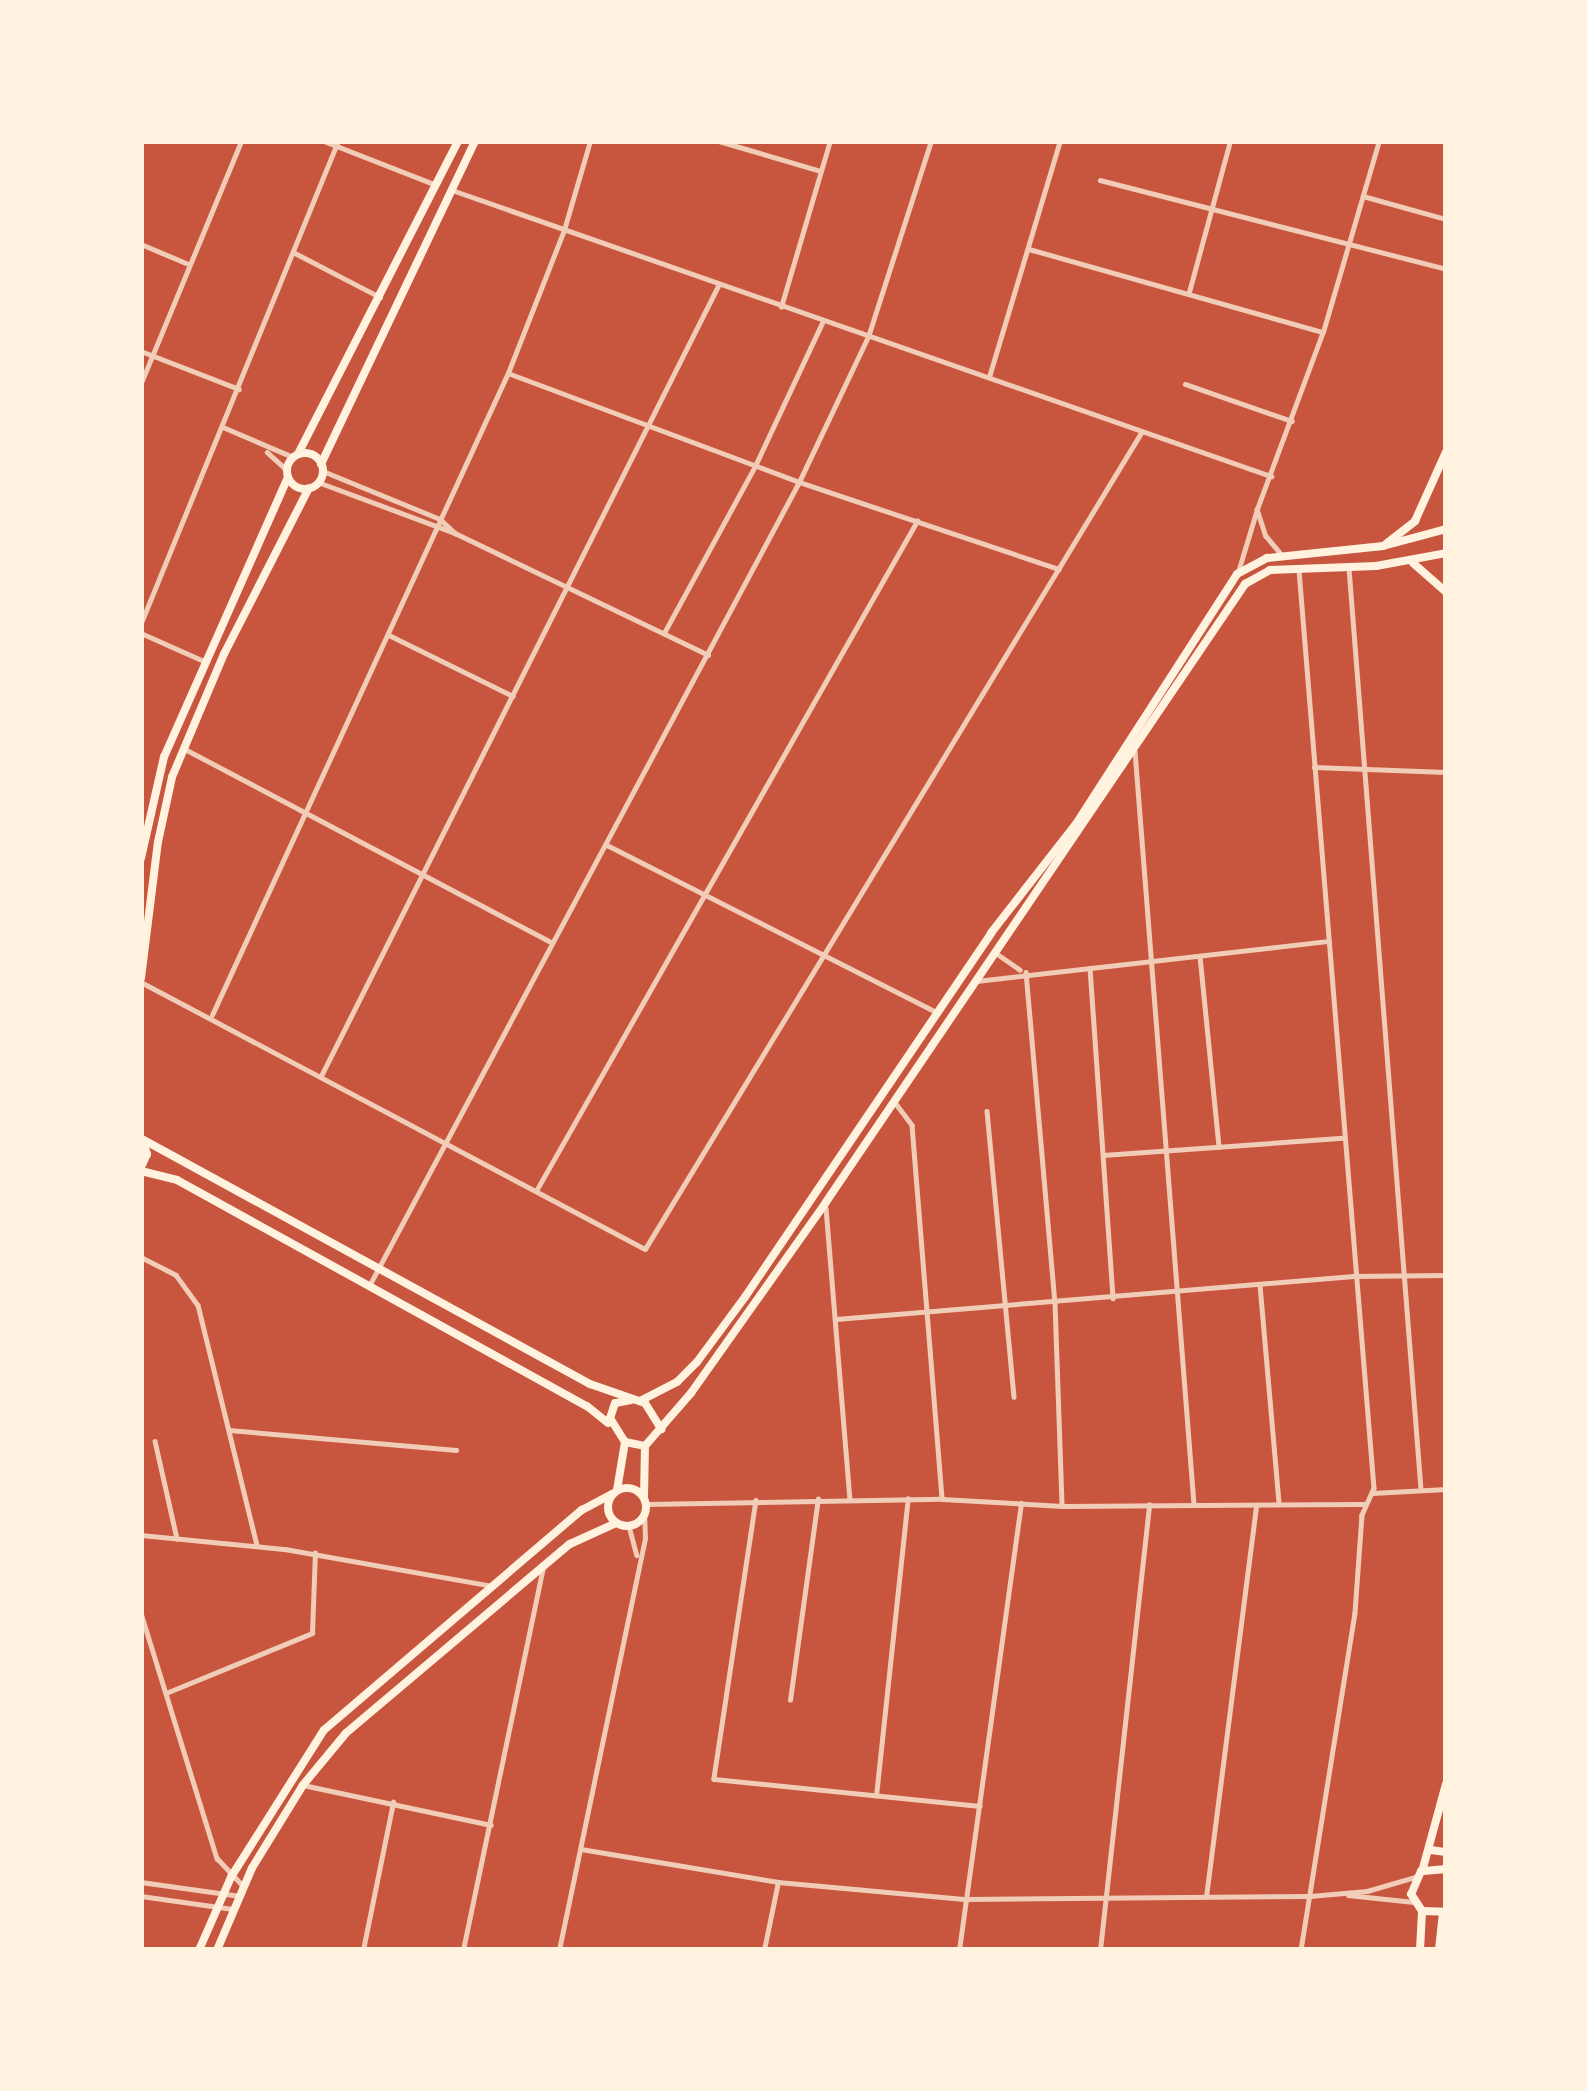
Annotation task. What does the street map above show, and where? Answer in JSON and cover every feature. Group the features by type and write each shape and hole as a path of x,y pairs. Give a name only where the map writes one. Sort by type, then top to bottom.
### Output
{"main road":[{"path":"141,858 156,777 204,661 296,456 458,141"},
{"path":"141,980 162,813 183,748 249,602 314,485 476,141"},
{"path":"1383,546 1415,520 1446,452"},
{"path":"296,456 311,454 322,467"},
{"path":"288,473 294,485 314,485"},
{"path":"217,1950 241,1891 303,1784 346,1732 570,1544 616,1523 629,1526 644,1516 645,1446 826,1202 938,1013 1076,824 1237,574 1259,560 1282,555 1383,546 1446,529"},
{"path":"615,1431 611,1407 676,1382 697,1362 974,982 1245,584 1270,570 1412,562 1446,553"},
{"path":"1412,562 1446,592"},
{"path":"142,1138 590,1384 654,1409 661,1430"},
{"path":"142,1138 147,1154 141,1169 177,1180 587,1406 625,1442 645,1446"},
{"path":"616,1523 608,1513 625,1442"},
{"path":"199,1950 231,1877 324,1730 582,1510 630,1488 645,1501"},
{"path":"475,1599 486,1615"},
{"path":"1439,1950 1445,1913 1422,1911 1414,1902 1418,1874 1432,1850 1446,1784"},
{"path":"1432,1850 1446,1852"},
{"path":"1418,1874 1446,1869"},
{"path":"1420,1950 1422,1911"},
{"path":"1421,1934 1428,1929 1440,1935"}],"street":[{"path":"141,383 241,141"},
{"path":"324,141 436,185"},
{"path":"212,1015 508,374 564,230 590,141"},
{"path":"718,141 821,171"},
{"path":"782,307 830,141"},
{"path":"369,1286 442,1141 607,844 799,482 868,337 931,141"},
{"path":"989,377 1060,141"},
{"path":"1189,293 1230,141"},
{"path":"1237,574 1323,332 1379,141"},
{"path":"141,622 337,143"},
{"path":"1100,180 1446,268"},
{"path":"452,190 1271,476"},
{"path":"1363,196 1446,219"},
{"path":"141,244 188,264"},
{"path":"1029,249 1323,332"},
{"path":"294,253 380,297"},
{"path":"321,1076 718,286"},
{"path":"664,633 755,466 822,321"},
{"path":"141,351 239,389"},
{"path":"508,374 799,482 1059,569"},
{"path":"1185,384 1292,422"},
{"path":"223,428 262,448 296,456"},
{"path":"141,980 638,1249 650,1245 1141,433"},
{"path":"262,448 288,473"},
{"path":"322,467 440,519 455,533 708,656"},
{"path":"314,485 455,533"},
{"path":"1258,509 1266,536 1282,555"},
{"path":"536,1191 916,521"},
{"path":"1349,568 1420,1490"},
{"path":"1299,570 1372,1493 1364,1504 1355,1613 1301,1950"},
{"path":"141,633 204,661"},
{"path":"389,634 515,697"},
{"path":"183,748 426,872 550,942"},
{"path":"1134,749 1194,1504"},
{"path":"1313,767 1446,772"},
{"path":"607,844 938,1013"},
{"path":"974,982 1026,971 1329,941"},
{"path":"995,951 1011,967 1026,971"},
{"path":"1200,956 1219,1147"},
{"path":"1090,966 1113,1298"},
{"path":"1026,971 1055,1303 1062,1506"},
{"path":"890,1098 912,1125 942,1499"},
{"path":"987,1111 1015,1396"},
{"path":"1101,1155 1342,1138"},
{"path":"826,1202 850,1499"},
{"path":"141,1257 176,1275 197,1305 256,1545"},
{"path":"836,1319 1353,1276 1446,1275"},
{"path":"1260,1285 1279,1504"},
{"path":"229,1430 456,1450"},
{"path":"155,1441 177,1539"},
{"path":"1372,1493 1446,1489"},
{"path":"790,1700 818,1499"},
{"path":"876,1796 908,1499"},
{"path":"756,1500 714,1779 980,1806"},
{"path":"645,1501 1364,1504"},
{"path":"959,1950 1021,1503"},
{"path":"1100,1950 1149,1505"},
{"path":"1206,1897 1256,1505"},
{"path":"559,1950 644,1516"},
{"path":"629,1526 638,1561"},
{"path":"141,1535 315,1553 492,1586"},
{"path":"166,1693 312,1633 315,1553"},
{"path":"463,1950 544,1564"},
{"path":"141,1613 211,1843 241,1891 141,1882"},
{"path":"303,1784 492,1826"},
{"path":"362,1950 393,1802"},
{"path":"581,1850 778,1882 966,1899 1342,1894 1414,1902"},
{"path":"1342,1894 1418,1874"},
{"path":"764,1950 778,1882"},
{"path":"141,1896 234,1909"}]}
